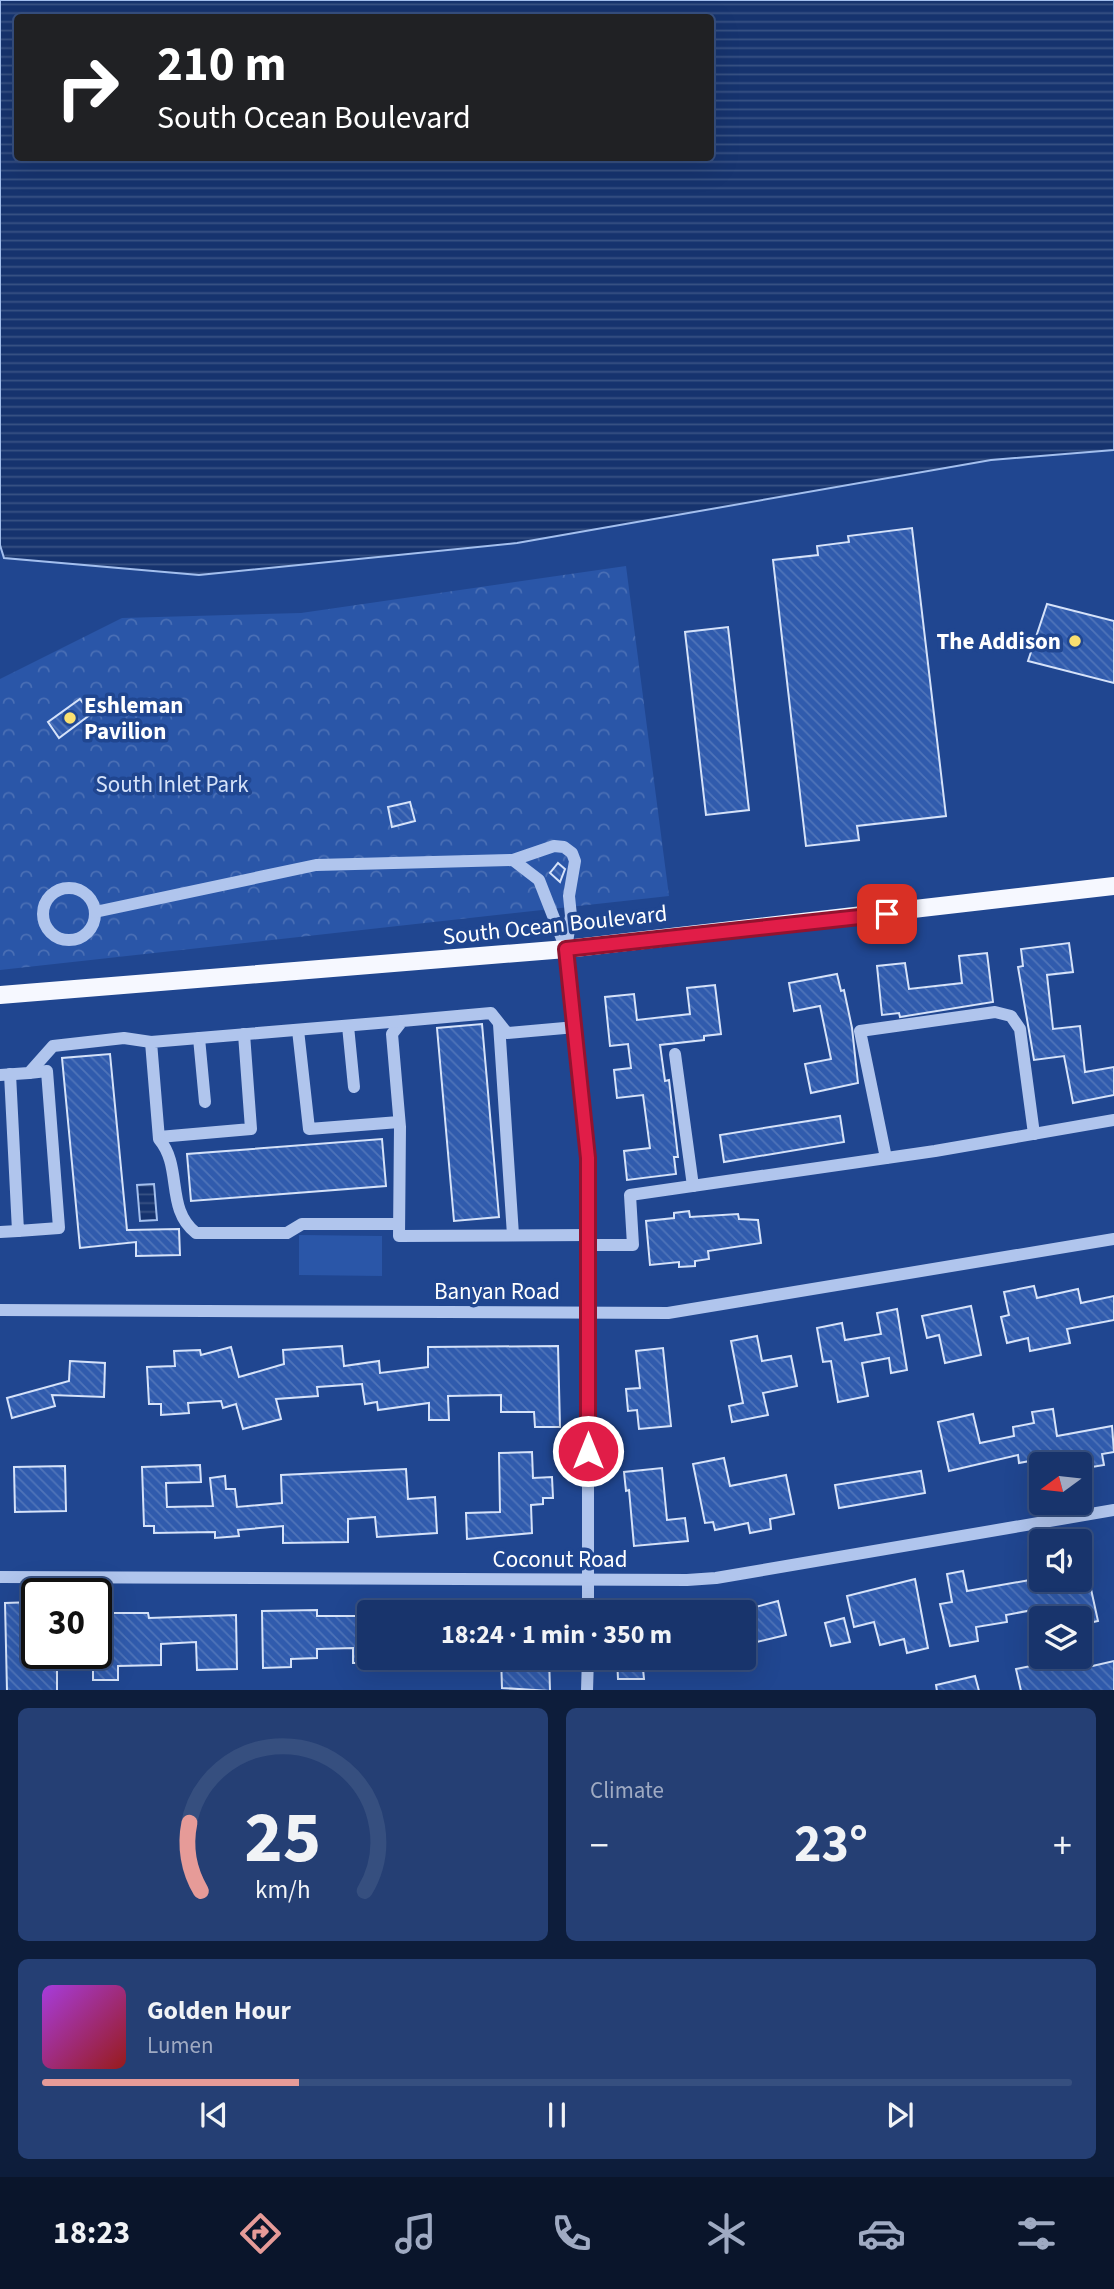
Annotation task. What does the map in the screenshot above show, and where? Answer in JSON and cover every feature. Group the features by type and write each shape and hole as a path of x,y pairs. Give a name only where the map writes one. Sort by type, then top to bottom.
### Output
{"main road":[{"name":"South Ocean Boulevard","path":"0,995 566,949 1114,886"}],"street":[{"path":"95,912 316,865 513,860 554,846 564,847 572,853 575,861 569,897 571,916 566,949"},
{"path":"513,860 540,880 566,949 576,1027 587,1140 588,1600"},
{"path":"65,887 86,893 95,912 89,931 74,940 55,937 43,919 47,898 65,887"},
{"path":"886,1158 860,1031 995,1012 1011,1016 1020,1028 1034,1134"},
{"path":"29,1073 53,1046 124,1038 151,1042 491,1013 506,1033 576,1027"},
{"path":"402,1021 392,1034 399,1122 398,1236 513,1235 633,1245 630,1195 886,1158 1114,1120"},
{"path":"499,1024 513,1235"},
{"path":"348,1026 354,1087"},
{"path":"298,1030 309,1129 399,1122"},
{"path":"159,1137 251,1129 244,1034"},
{"path":"199,1038 205,1102"},
{"path":"151,1042 159,1137 170,1151 177,1207 185,1224 197,1233 287,1233 302,1224 398,1224"},
{"path":"675,1054 693,1186"},
{"path":"0,1232 18,1231 59,1228 47,1072 5,1075 18,1231"},
{"name":"Banyan Road","path":"0,1310 697,1310 1114,1239"},
{"name":"Coconut Road","path":"0,1577 588,1580 716,1578 1114,1510"},
{"path":"587,1690 588,1670"}],"green space":[{"name":"South Inlet Park","path":"626,566 669,896 0,970 0,679 122,618 301,613"},
{"path":"299,1235 382,1236 382,1276 299,1275"}],"shaded area":[{"path":"0,0 1114,0 1114,450 991,460 517,543 199,575 4,558 0,545"},
{"path":"154,1184 157,1220 140,1221 137,1185"}],"building":[{"path":"912,528 946,816 857,826 859,840 806,846 773,560 818,555 817,546 849,542 848,536"},
{"name":"The Addison","path":"1047,604 1114,621 1114,683 1028,661"},
{"path":"728,627 749,810 706,815 685,632"},
{"name":"Eshleman Pavilion","path":"80,699 91,714 59,738 48,722"},
{"path":"410,802 415,821 392,827 388,807"},
{"path":"558,863 565,869 560,882 550,873"},
{"path":"1069,943 1073,972 1047,975 1053,1029 1080,1026 1085,1072 1114,1067 1114,1095 1073,1103 1064,1056 1034,1060 1018,967 1023,966 1021,949"},
{"path":"987,953 993,1002 900,1017 899,1013 882,1015 877,966 905,963 909,989 962,983 959,956"},
{"path":"837,974 841,991 844,990 852,1028 858,1083 811,1093 805,1064 831,1059 820,1006 794,1011 789,983"},
{"path":"715,985 721,1034 704,1036 704,1040 660,1045 665,1081 669,1080 678,1157 674,1157 676,1174 627,1180 624,1151 650,1148 643,1095 617,1098 614,1070 631,1068 628,1044 610,1046 605,997 634,994 637,1020 690,1014 687,988"},
{"path":"482,1024 499,1217 454,1221 437,1028"},
{"path":"110,1054 127,1230 179,1229 180,1255 136,1256 136,1242 80,1248 62,1058"},
{"path":"840,1116 844,1142 724,1162 720,1135"},
{"path":"382,1139 386,1186 191,1201 187,1154"},
{"path":"689,1211 690,1217 738,1214 739,1219 758,1220 761,1243 708,1251 709,1259 695,1261 695,1266 679,1267 679,1262 650,1265 646,1221 674,1218 674,1213"},
{"path":"1034,1286 1037,1298 1078,1289 1081,1303 1114,1296 1114,1320 1067,1329 1070,1343 1030,1351 1028,1338 1007,1343 1001,1317 1009,1315 1004,1292"},
{"path":"971,1306 981,1355 945,1363 939,1335 927,1338 922,1316"},
{"path":"897,1309 907,1370 891,1373 889,1358 862,1363 868,1396 838,1402 831,1361 823,1362 817,1328 842,1323 845,1340 881,1334 877,1313"},
{"path":"757,1336 762,1361 791,1356 797,1386 763,1393 768,1415 732,1422 729,1406 743,1403 731,1341"},
{"path":"342,1346 344,1366 379,1361 380,1373 428,1367 428,1347 558,1346 560,1427 535,1427 534,1412 501,1412 501,1395 448,1396 449,1420 429,1420 429,1403 378,1410 377,1402 365,1404 362,1384 317,1387 318,1396 276,1399 281,1419 243,1429 236,1404 223,1408 221,1401 188,1403 189,1413 161,1415 161,1404 149,1404 147,1367 175,1366 174,1351 200,1350 201,1355 231,1347 239,1377 284,1364 283,1350"},
{"path":"663,1348 671,1426 639,1429 637,1410 628,1411 626,1389 640,1388 636,1351"},
{"path":"70,1361 105,1363 104,1397 52,1395 55,1406 12,1418 7,1398 69,1381"},
{"path":"1053,1409 1057,1436 1112,1426 1114,1452 1102,1454 1104,1465 1092,1467 1092,1452 1029,1452 1029,1461 1019,1463 1018,1455 949,1471 938,1422 973,1414 980,1443 1014,1436 1013,1427 1034,1423 1032,1412"},
{"path":"532,1452 533,1478 552,1477 553,1498 543,1498 543,1504 531,1505 532,1533 467,1539 466,1513 500,1512 499,1453"},
{"path":"724,1458 730,1486 786,1475 794,1514 770,1519 771,1529 750,1533 748,1523 715,1530 713,1522 705,1523 693,1464"},
{"path":"200,1465 201,1482 166,1483 167,1507 213,1506 210,1478 225,1476 226,1489 235,1489 237,1507 282,1503 281,1475 406,1469 408,1499 435,1497 437,1533 377,1537 375,1517 348,1519 348,1542 283,1543 283,1526 238,1530 239,1536 215,1538 215,1532 154,1533 154,1526 144,1526 142,1467"},
{"path":"65,1466 66,1511 15,1512 14,1467"},
{"path":"662,1468 667,1520 685,1518 688,1541 634,1546 629,1490 626,1491 624,1472"},
{"path":"921,1471 925,1493 839,1508 835,1485"},
{"path":"963,1571 967,1591 1029,1580 1029,1592 1092,1592 1098,1621 1092,1622 1092,1606 1029,1606 1029,1611 1006,1615 1007,1622 976,1627 978,1641 950,1646 940,1604 952,1602 947,1574"},
{"path":"915,1579 928,1648 907,1653 904,1639 880,1645 874,1622 854,1627 847,1596"},
{"path":"778,1601 786,1635 756,1642 756,1607"},
{"path":"21,1602 21,1669 57,1669 57,1690 7,1690 5,1603"},
{"path":"317,1610 317,1616 357,1616 357,1663 353,1663 353,1648 317,1649 317,1658 291,1659 291,1667 263,1668 262,1611"},
{"path":"112,1613 148,1613 149,1618 236,1615 237,1669 197,1670 196,1642 161,1644 161,1665 118,1666 118,1680 93,1680 93,1669 112,1669"},
{"path":"844,1618 850,1642 831,1646 825,1623"},
{"path":"1114,1661 1114,1690 1021,1690 1016,1669 1029,1666 1029,1669 1092,1669 1092,1666"},
{"path":"501,1670 549,1670 550,1690 502,1688"},
{"path":"618,1670 643,1670 644,1679 618,1679"},
{"path":"975,1676 979,1690 937,1690 936,1685"}],"place":[{"name":"The Addison","path":"1075,641"},
{"name":"Eshleman Pavilion","path":"70,718"}],"route":[{"path":"588,1451 588,1158 566,949 887,914"}]}
